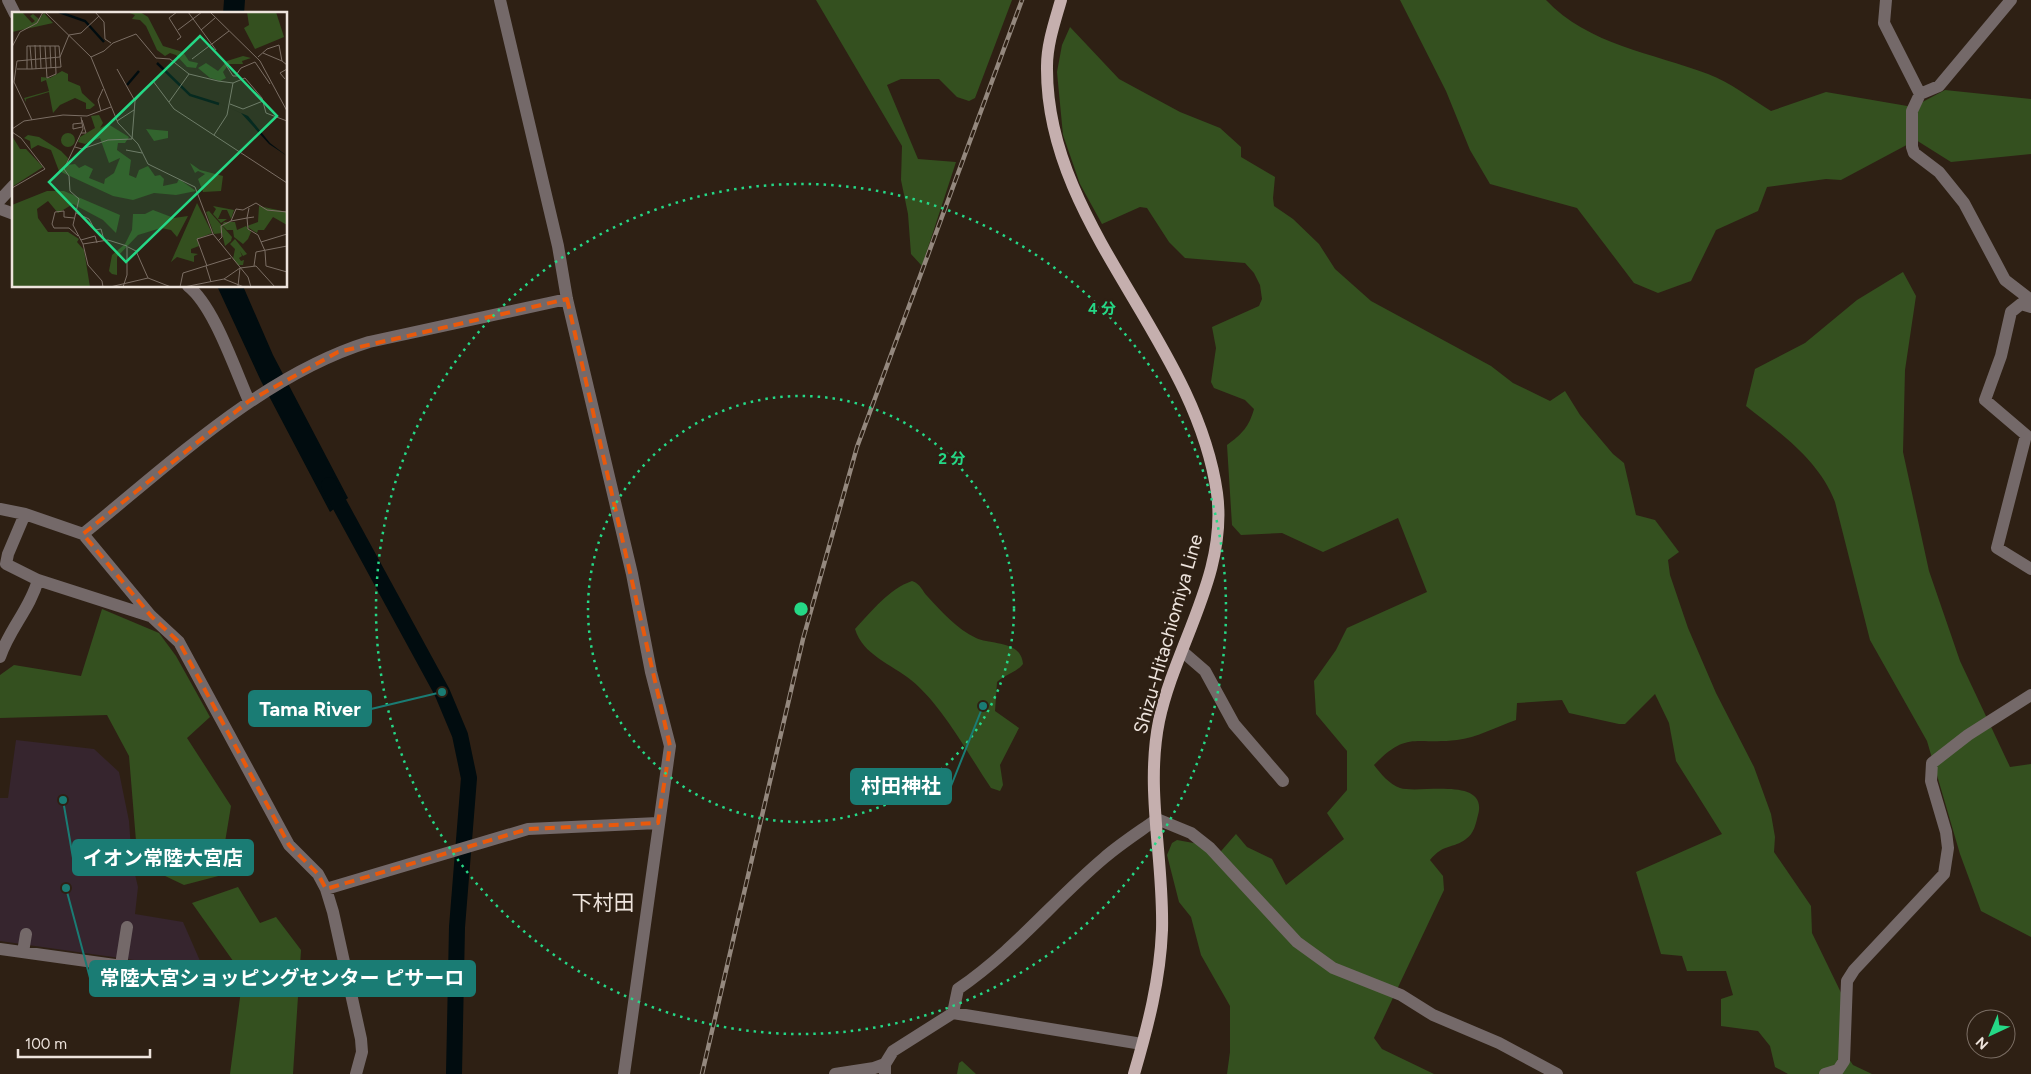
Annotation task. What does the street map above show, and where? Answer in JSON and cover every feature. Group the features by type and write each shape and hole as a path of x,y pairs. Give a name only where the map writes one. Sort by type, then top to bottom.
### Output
{"main road":[{"name":"Shizu-Hitachiomiya Line","path":"1061,0 1053,26 1047,65 1052,122 1067,173 1073,190 1177,372 1199,427 1217,494 1217,533 1211,566 1159,720 1153,783 1157,819 1162,930 1151,1018 1134,1074"}],"street":[{"path":"8,0 14,12"},
{"path":"500,0 558,246 567,299 632,574 651,672 670,746 624,1074"},
{"path":"1886,0 1884,23 1920,94"},
{"path":"2011,0 1939,86 1920,94 1912,111 1914,153 1939,172 1964,203 2005,280 2031,300"},
{"path":"0,200 12,188"},
{"path":"0,209 12,213"},
{"path":"190,288 201,300 254,398"},
{"path":"83,534 254,398 338,352 369,342 567,299"},
{"path":"2031,307 2021,304 2011,312 2001,356 1985,400 2026,435 1997,548 2031,569"},
{"path":"0,509 25,514 83,534 151,616 180,642 289,845 318,874 326,889 333,912 361,1039 362,1052 356,1074"},
{"path":"25,514 3,564 38,580 151,616"},
{"path":"0,657 10,633 33,598 38,580"},
{"path":"1183,652 1205,671 1234,724 1283,781"},
{"path":"1825,1074 1838,1070 1844,1061 1847,981 1854,970 1944,874 1947,855 1946,832 1931,781 1932,763 1968,735 2031,695"},
{"path":"953,1013 958,988 979,974 1032,929 1104,858 1157,819 1192,833 1210,848 1297,942 1333,968 1401,995 1433,1015 1499,1043 1557,1074"},
{"path":"326,889 436,854 528,829 658,823"},
{"path":"121,965 127,927"},
{"path":"23,952 26,934"},
{"path":"0,949 208,978"},
{"path":"834,1074 874,1068 885,1069 893,1051 953,1013 1142,1044"}],"highlighted area":[{"path":"567,299 670,746 658,823 528,829 326,889 318,874 289,845 179,642 151,616 83,534 249,401 338,352"}],"shaded area":[{"path":"224,0 245,0 244,12 223,12"},
{"path":"218,288 244,288 273,355 348,498 330,512 261,381"},
{"path":"16,740 94,749 119,772 129,821 132,862 138,887 135,914 183,922 204,970 0,941 0,798 8,798"}],"green space":[{"path":"816,0 1012,0 975,98 969,101 957,97 939,79 901,79 887,85 918,159 956,162 922,266 911,254 908,214 901,180 902,146"},
{"path":"1400,0 1546,0 1581,28 1601,38 1716,77 1771,111 1826,92 1913,107 1945,90 2031,99 2031,154 1951,162 1916,140 1841,180 1826,179 1767,187 1758,211 1716,230 1691,281 1658,293 1634,283 1577,208 1490,184 1470,150 1446,91"},
{"path":"1070,27 1119,79 1180,112 1220,128 1241,147 1241,157 1275,177 1274,206 1293,219 1319,244 1335,269 1371,301 1491,366 1513,383 1550,401 1565,391 1580,415 1613,454 1624,463 1636,515 1655,520 1679,552 1668,560 1670,575 1688,628 1716,693 1754,767 1771,814 1775,837 1774,852 1811,906 1812,933 1846,1003 1849,1059 1853,1065 1872,1074 1788,1074 1775,1067 1770,1046 1758,1031 1721,1026 1721,999 1733,995 1726,971 1687,971 1682,956 1661,954 1636,872 1722,834 1676,761 1669,723 1655,694 1625,724 1569,713 1562,700 1517,703 1516,720 1464,739 1404,743 1385,754 1374,765 1382,775 1400,788 1463,791 1473,795 1479,803 1478,815 1469,837 1440,851 1430,860 1443,876 1444,890 1374,1038 1382,1049 1434,1074 1227,1074 1230,1052 1230,1006 1201,955 1191,917 1179,902 1167,855 1172,843 1177,840 1199,844 1215,858 1236,834 1247,847 1272,859 1286,885 1344,839 1327,813 1347,790 1347,751 1316,714 1314,681 1336,650 1347,628 1427,592 1398,518 1323,552 1282,533 1241,535 1232,525 1227,445 1244,430 1250,421 1254,409 1245,400 1214,388 1211,382 1216,348 1212,327 1259,306 1262,299 1260,285 1254,273 1245,263 1185,258 1169,242 1147,208 1140,207 1102,224 1080,184 1063,135 1057,72 1062,45"},
{"path":"1903,272 1916,296 1905,370 1903,452 1929,571 1960,661 2010,767 2031,764 2031,937 1981,911 1960,854 1927,741 1870,640 1835,502 1828,487 1809,460 1797,448 1746,406 1755,369 1805,343 1857,300"},
{"path":"912,581 962,630 976,638 1011,647 1021,656 1023,664 997,682 995,711 1019,728 1000,765 1003,785 1000,791 991,788 944,716 922,690 864,646 855,629 888,595"},
{"path":"102,609 159,633 176,656 210,717 187,738 231,806 223,854 226,874 184,885 163,875 137,853 129,756 107,715 0,718 0,675 14,665 81,676"},
{"path":"238,887 260,923 276,917 301,950 293,1074 230,1074 243,975 192,903"},
{"path":"962,1061 976,1074 957,1074 959,1063"}],"waterway":[{"path":"329,485 442,692 460,735 469,778 457,927 454,1074"}],"railway":[{"path":"702,1074 803,639 857,447 1022,0"}],"place":[{"name":"Tama River","path":"442,692"},
{"name":"村田神社","path":"983,706"},
{"name":"イオン常陸大宮店","path":"63,800"},
{"name":"常陸大宮ショッピングセンター ピサーロ","path":"66,888"}],"district":[{"name":"下村田","path":"603,902"}]}
